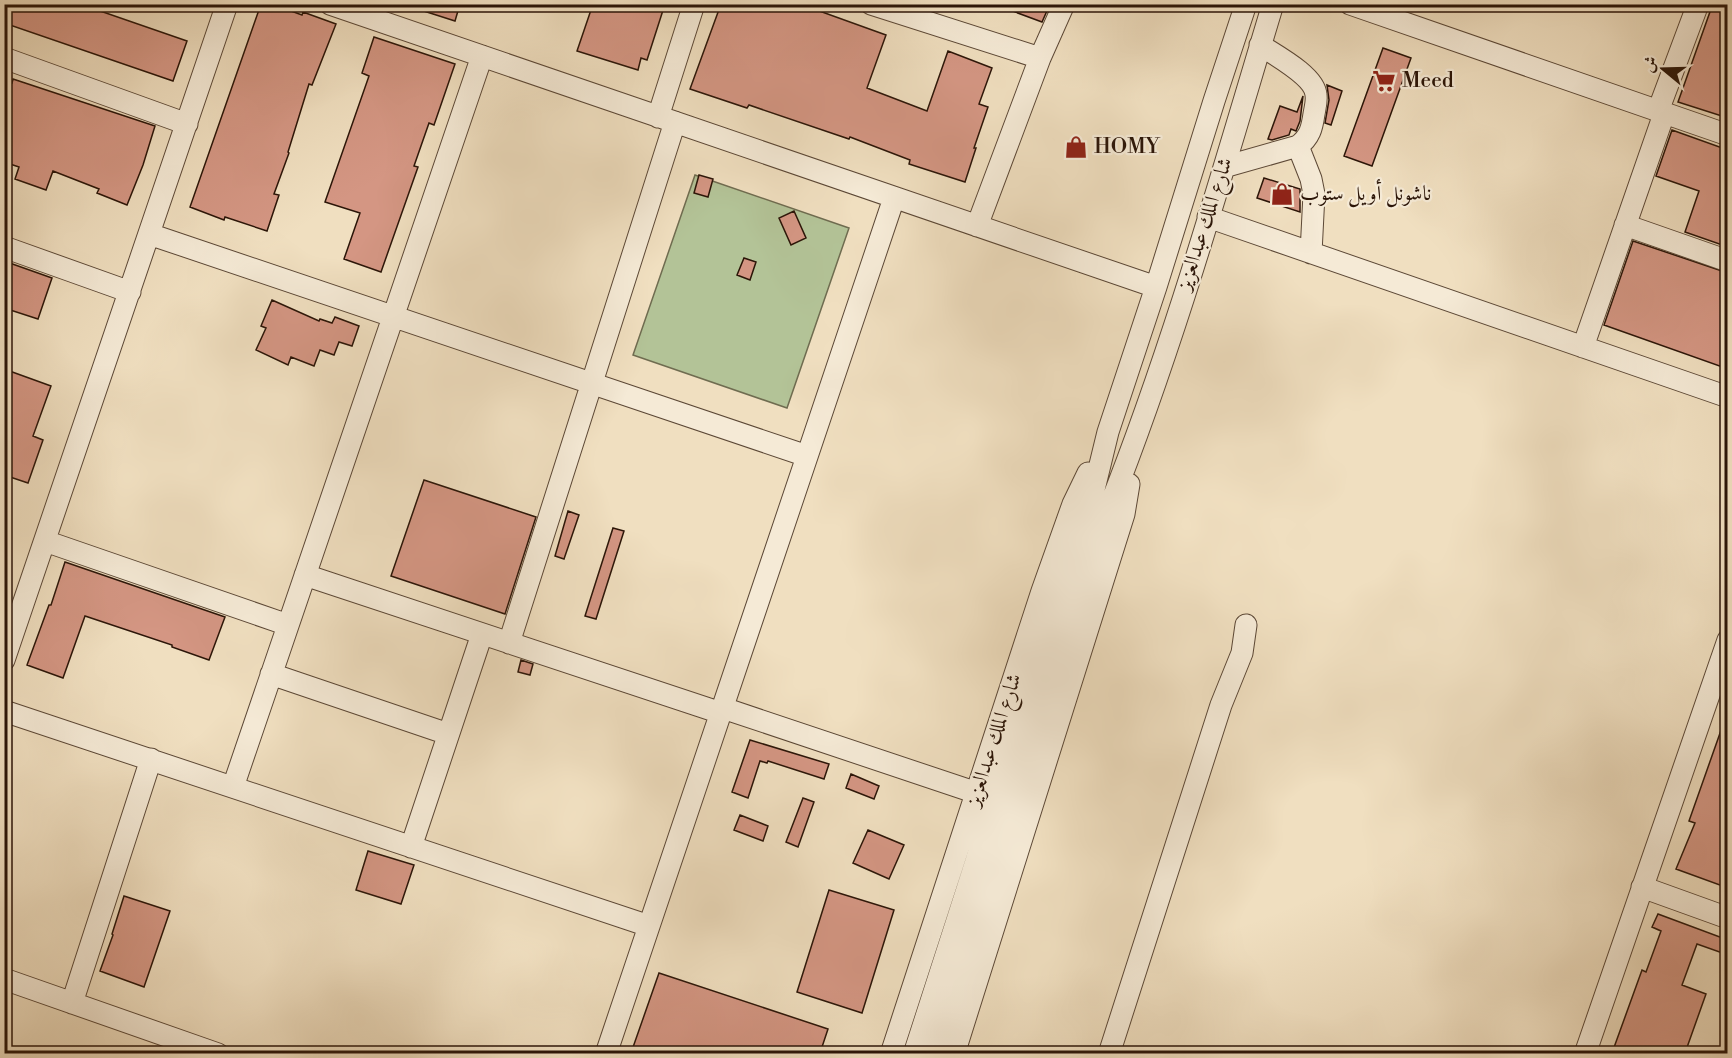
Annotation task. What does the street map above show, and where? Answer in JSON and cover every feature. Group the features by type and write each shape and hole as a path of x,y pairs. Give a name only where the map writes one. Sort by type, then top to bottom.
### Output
{"street":[{"path":"4,660 227,4"},
{"path":"330,4 1156,287"},
{"path":"509,643 592,383 667,120 694,4"},
{"path":"871,4 1040,58"},
{"path":"977,226 1040,58 1064,4"},
{"name":"شارع الملك عبدالعزيز","path":"914,1053 1089,510 1108,432 1246,4"},
{"name":"شارع الملك عبدالعزيز","path":"934,1053 1109,508 1135,443 1224,167 1273,4"},
{"path":"1350,4 1728,135"},
{"path":"1583,347 1698,4"},
{"path":"1224,167 1298,146 1312,131 1317,93 1312,83 1260,45"},
{"path":"232,787 482,56"},
{"path":"4,58 187,124"},
{"path":"1298,146 1311,179 1314,194 1311,253"},
{"path":"606,1053 894,198"},
{"path":"1208,217 1728,396"},
{"path":"1625,225 1728,261"},
{"path":"149,234 807,456"},
{"path":"4,247 130,292"},
{"name":"شارع الملك عبدالعزيز","path":"891,1053 1042,591 1073,504 1108,432"},
{"name":"شارع الملك عبدالعزيز","path":"954,1053 1124,514 1135,443"},
{"path":"45,541 288,625"},
{"path":"305,575 976,793"},
{"path":"1109,1053 1218,717 1242,653 1246,625"},
{"path":"411,847 482,634"},
{"path":"1585,1053 1726,651"},
{"path":"271,674 448,734"},
{"path":"4,711 649,926"},
{"path":"72,1003 151,759"},
{"path":"1642,887 1728,918"},
{"path":"4,979 218,1053"}],"green space":[{"path":"695,175 849,228 787,408 633,355"}],"building":[{"path":"4,4 80,4 187,41 173,81 4,23"},
{"path":"261,4 272,4 302,15 303,12 336,24 312,85 309,84 289,153 274,194 279,195 267,231 225,217 224,220 190,207"},
{"path":"411,4 460,4 455,21 411,7"},
{"path":"593,4 665,4 647,60 641,58 638,70 577,51"},
{"path":"721,4 800,4 886,35 867,88 927,111 948,51 992,68 979,104 988,107 965,182 909,164 910,160 850,137 849,139 749,105 747,108 690,89"},
{"path":"999,4 1050,4 1042,22 999,6"},
{"path":"1711,9 1728,14 1728,118 1678,102"},
{"path":"374,37 455,64 434,125 429,123 414,166 418,167 381,272 344,259 360,213 325,202 369,76 362,73"},
{"path":"1383,48 1411,58 1372,166 1344,156"},
{"path":"13,79 155,126 127,205 97,193 99,189 53,171 46,190 15,179 19,167 4,162 4,80 12,83"},
{"path":"1327,85 1342,91 1331,125 1325,123 1329,100"},
{"path":"1303,96 1300,121 1296,131 1291,129 1289,135 1268,139 1280,106 1297,112"},
{"path":"1672,130 1728,150 1728,247 1685,232 1699,191 1656,176"},
{"path":"699,175 713,179 708,197 694,193"},
{"path":"1264,178 1300,189 1300,212 1257,198"},
{"path":"794,211 806,238 791,245 779,218"},
{"path":"1633,241 1728,273 1728,369 1604,325"},
{"path":"744,258 756,262 750,280 737,275"},
{"path":"4,261 52,278 38,319 4,308"},
{"path":"272,300 319,321 320,319 332,323 335,317 359,326 352,346 339,342 334,355 320,350 314,366 291,357 288,365 256,350 266,328 261,326"},
{"path":"4,369 51,386 33,436 43,440 28,483 4,475"},
{"path":"424,480 536,517 505,614 391,576"},
{"path":"568,511 579,515 564,559 555,556"},
{"path":"613,528 624,531 596,619 585,616"},
{"path":"65,562 225,617 209,660 85,616 63,678 27,665"},
{"path":"521,660 533,664 530,675 518,672"},
{"path":"1725,719 1728,719 1728,888 1676,869 1695,823 1689,821"},
{"path":"750,740 829,764 824,779 768,761 767,763 760,761 748,798 732,792"},
{"path":"851,774 879,786 874,799 846,788"},
{"path":"803,798 814,802 798,847 786,842"},
{"path":"740,815 768,826 763,841 734,830"},
{"path":"868,830 904,845 889,879 853,863"},
{"path":"368,851 414,865 401,904 356,890"},
{"path":"829,890 894,910 862,1013 797,992"},
{"path":"124,896 170,911 144,987 100,971"},
{"path":"1658,914 1728,940 1728,955 1697,944 1682,985 1706,994 1685,1053 1612,1053 1642,970 1646,972 1661,931 1652,927"},
{"path":"659,973 828,1029 820,1053 631,1053"}],"place":[{"name":"Meed","path":"1384,81"},
{"name":"HOMY","path":"1076,147"},
{"name":"ناشونل أويل ستوب","path":"1282,194"}]}
